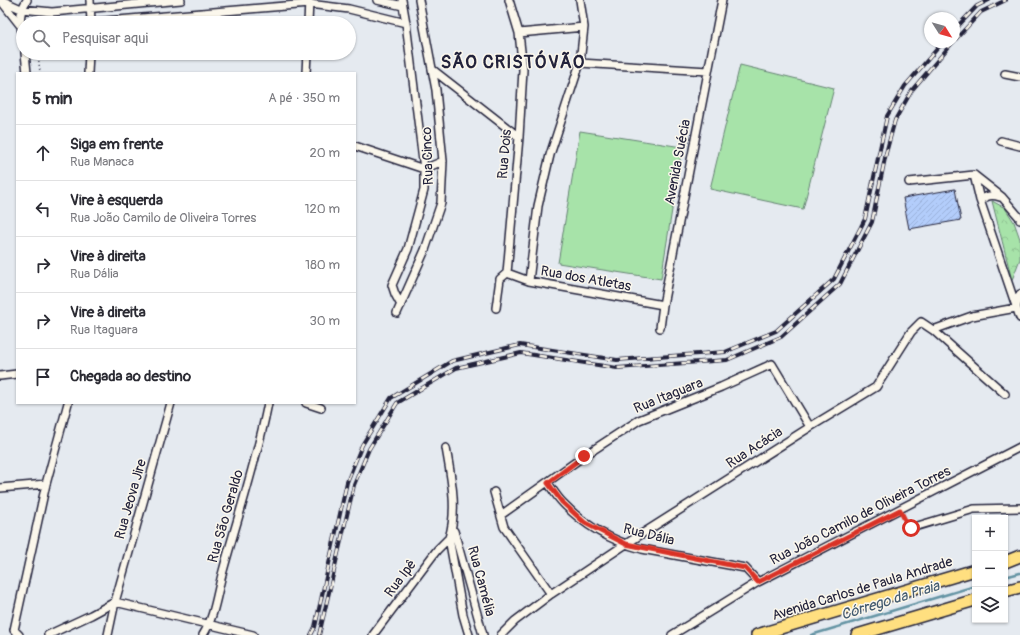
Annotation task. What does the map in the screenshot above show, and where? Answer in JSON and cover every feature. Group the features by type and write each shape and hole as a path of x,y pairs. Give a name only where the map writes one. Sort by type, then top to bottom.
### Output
{"main road":[{"path":"1008,561 1020,556"},
{"name":"Avenida Carlos de Paula Andrade","path":"757,635 972,571"},
{"path":"1008,590 1020,587"},
{"path":"860,635 972,601"}],"street":[{"path":"1,0 21,9 52,12 181,0"},
{"path":"1,0 16,18"},
{"path":"21,16 21,9 28,0"},
{"path":"90,0 91,16"},
{"path":"377,0 403,3"},
{"name":"Rua Cinco","path":"397,313 425,250 441,203 444,161 433,70 419,0"},
{"name":"Rua Dois","path":"496,308 500,278 507,273 519,137 523,70 518,32 509,0"},
{"path":"529,281 538,206 550,155 580,63 584,26 580,0"},
{"name":"Avenida Suécia","path":"660,328 663,305 722,0"},
{"path":"164,16 309,2 349,9 406,23"},
{"path":"308,16 309,2"},
{"name":"Rua Cinco","path":"401,305 392,284 408,249 424,190 424,168 403,3"},
{"path":"518,32 584,26"},
{"path":"26,60 27,72"},
{"path":"88,72 89,60"},
{"path":"306,72 307,60"},
{"path":"580,63 708,71"},
{"path":"433,70 519,137"},
{"path":"1005,74 1020,77"},
{"path":"1001,141 1020,146"},
{"path":"356,146 424,168 444,161"},
{"path":"908,182 974,175 1002,197 1020,218 1020,220"},
{"path":"974,175 980,200 1020,318"},
{"path":"980,200 993,195 1002,197"},
{"name":"Rua dos Atletas","path":"507,273 529,281 663,305"},
{"path":"1016,308 1020,294"},
{"path":"1005,394 933,330 972,316 1016,308"},
{"name":"Rua Acácia","path":"501,635 515,621 552,594 626,544 810,427 876,387 911,332 921,322 933,330"},
{"name":"Rua Itaguara","path":"501,515 584,456 639,420 722,387 772,364 810,427"},
{"path":"0,376 16,374"},
{"path":"19,635 14,630 46,484 68,404"},
{"name":"Rua Jeova Jire","path":"108,635 115,602 171,404"},
{"name":"Rua São Geraldo","path":"203,635 210,625 220,581 268,404"},
{"path":"309,404 321,408"},
{"name":"Rua João Camilo de Oliveira Torres","path":"672,635 758,582 1020,447"},
{"path":"446,448 452,487 452,536"},
{"name":"Rua Dália","path":"548,483 562,502 585,523 626,544 745,568 758,582"},
{"path":"0,488 46,484"},
{"path":"494,492 504,527 552,594"},
{"path":"911,528 974,510 1020,508"},
{"name":"Rua Ipê","path":"373,635 437,550 452,536"},
{"name":"Rua Camélia","path":"452,536 463,615 469,635"},
{"name":"Rua Camélia","path":"452,536 483,635"},
{"path":"48,635 115,602 253,635"}],"path":[{"path":"39,60 40,72"}],"green space":[{"path":"740,65 834,88 803,209 710,189"},
{"path":"580,131 682,147 661,279 558,263"},
{"path":"992,201 1005,208 1014,222 1020,239 1020,259 1012,280"}],"building":[{"path":"955,189 961,220 909,229 903,198"}],"waterway":[{"name":"Córrego da Praia","path":"1008,576 1020,573"},
{"name":"Córrego da Praia","path":"811,635 972,587"}],"railway":[{"path":"960,24 977,6 989,0"},
{"path":"960,35 981,12 1006,0"},
{"path":"311,635 315,627 347,482 362,445 391,398 452,361 520,345 617,360 725,352 776,331 834,279 865,219 887,116 905,86 938,48"},
{"path":"319,635 354,485 369,449 397,403 456,368 521,353 617,368 727,360 781,337 840,284 872,222 886,153 895,120 912,90 948,48"}],"district":[{"name":"SÃO CRISTÓVÃO","path":"513,62"}],"route":[{"path":"584,456 548,483 562,502 585,523 626,544 745,568 758,582 900,510 911,528"}]}
